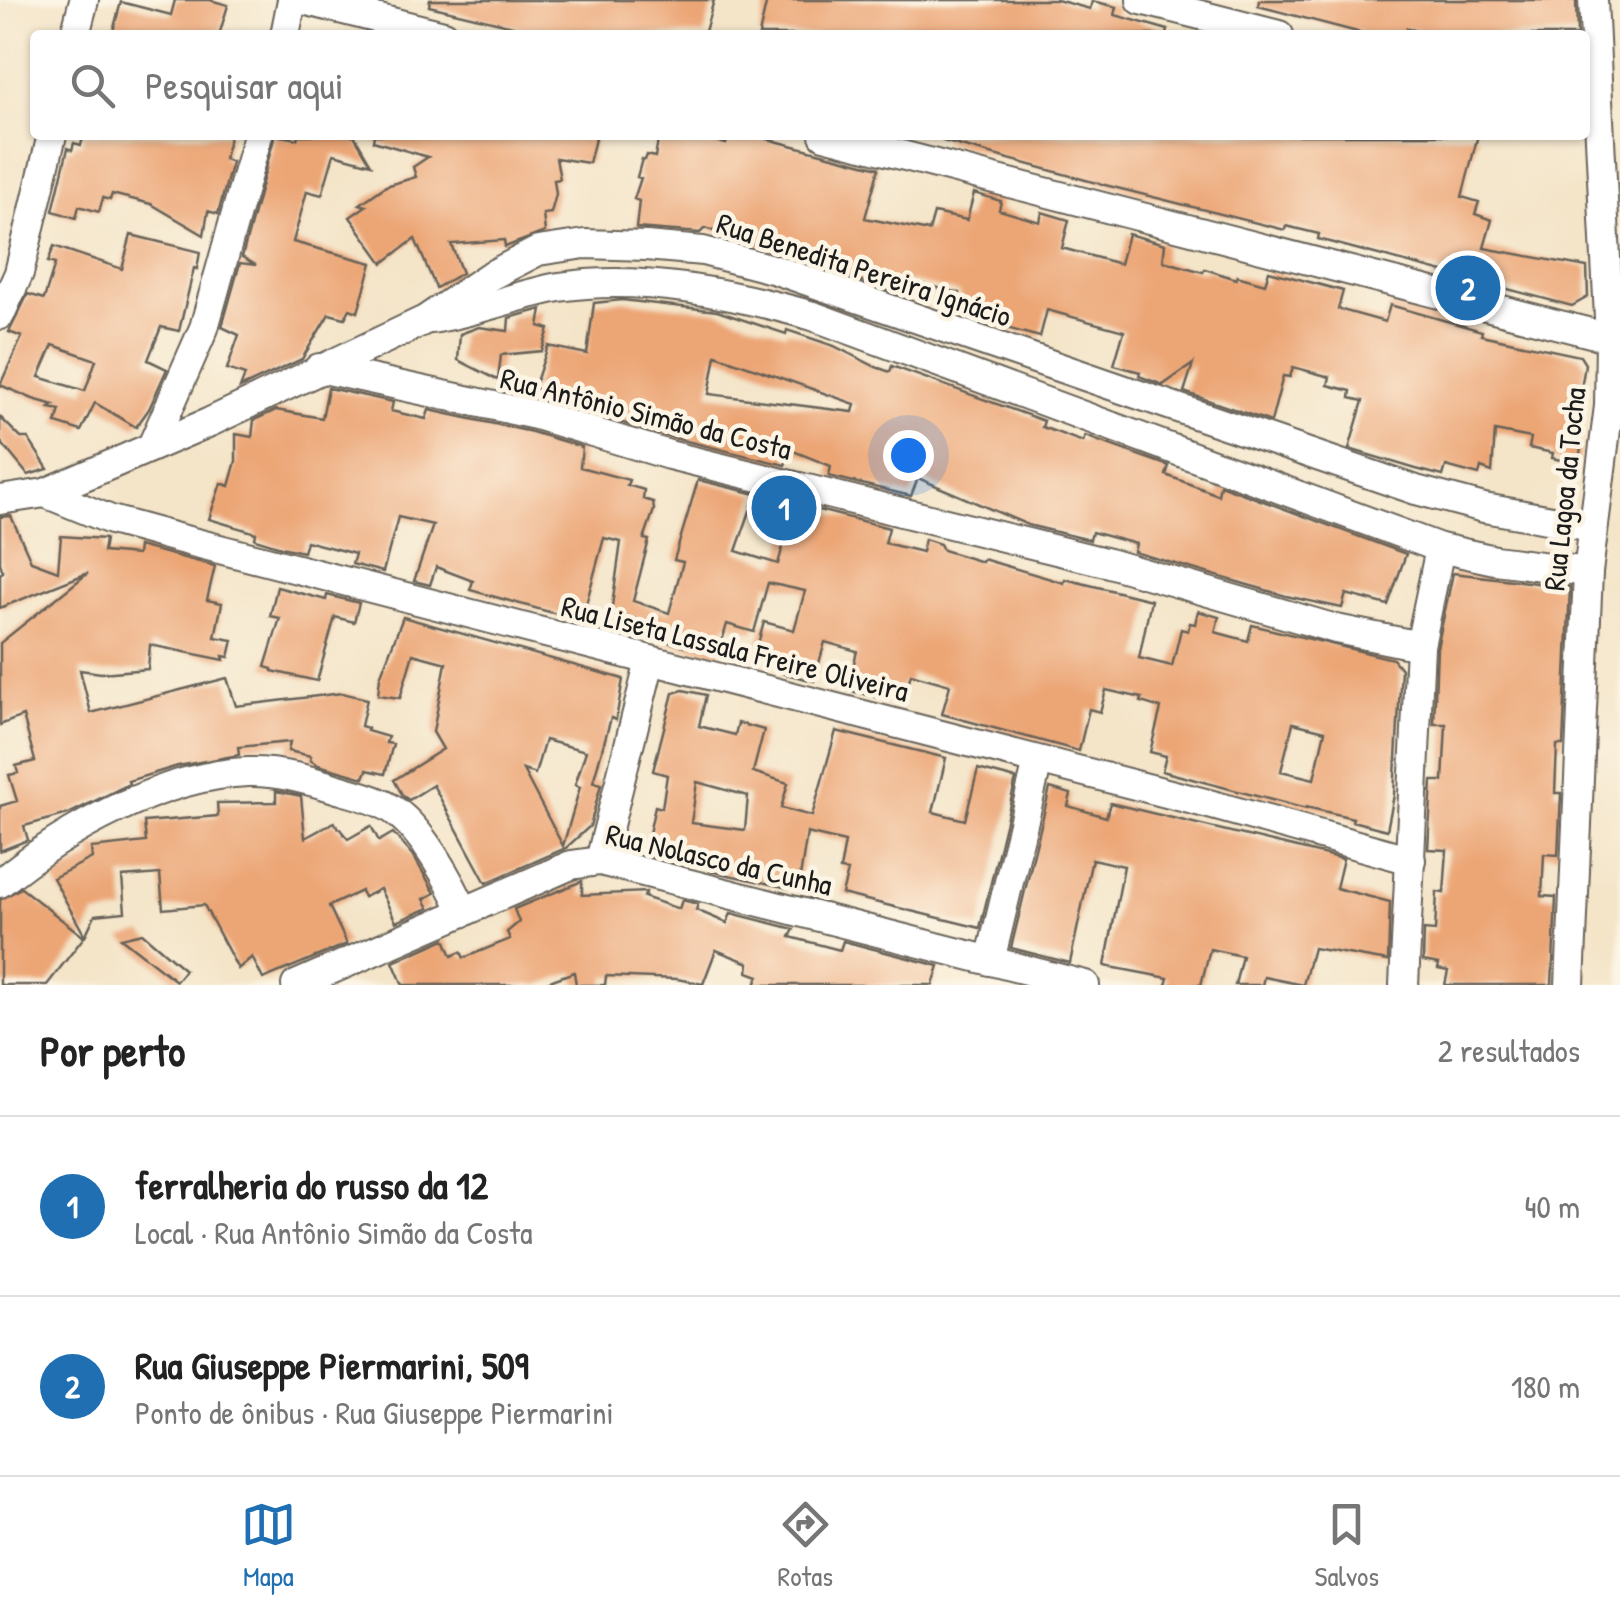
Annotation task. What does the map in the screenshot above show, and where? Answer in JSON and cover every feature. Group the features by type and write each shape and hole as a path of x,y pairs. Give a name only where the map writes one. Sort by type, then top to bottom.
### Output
{"street":[{"path":"76,30 84,0"},
{"path":"286,30 292,0"},
{"path":"303,0 424,30"},
{"path":"1140,0 1259,30"},
{"name":"Rua Lagoa da Tocha","path":"1570,985 1588,572 1609,406 1610,338 1592,114 1593,0"},
{"path":"0,316 19,273 51,140"},
{"path":"152,446 204,328 257,140"},
{"path":"843,140 1610,338"},
{"name":"Rua Benedita Pereira Ignácio","path":"425,320 513,262 559,245 702,251 864,300 1416,490 1484,508 1592,526"},
{"name":"Rua Benedita Pereira Ignácio","path":"425,320 470,313 547,290 591,284 679,289 753,300 813,316 1440,548 1495,560 1588,572"},
{"path":"0,500 45,494 425,320"},
{"name":"Rua Antônio Simão da Costa","path":"320,368 536,415 669,455 1109,563 1336,629 1420,646"},
{"name":"Rua Liseta Lassala Freire Oliveira","path":"45,494 157,533 1412,860"},
{"path":"1404,985 1420,646 1440,548"},
{"path":"600,861 650,661"},
{"path":"990,961 1038,761"},
{"path":"0,883 60,839 117,808 209,778 250,772 330,786 394,810 418,836 464,912"},
{"name":"Rua Nolasco da Cunha","path":"296,985 571,865 600,861 1085,985"}],"building":[{"path":"175,0 210,0 228,5 221,30 113,30 121,2 171,15"},
{"path":"430,0 714,0 705,30 525,30 429,6"},
{"path":"767,0 1057,0 1090,9 1092,1 1117,7 1115,15 1168,30 760,30"},
{"path":"1259,0 1576,0 1577,30 1350,30 1258,6"},
{"path":"82,140 229,140 224,159 232,162 218,214 208,211 204,235 151,204 112,194 110,200 103,198 99,212 79,206 76,218 53,211 68,148 72,150 74,143 81,145"},
{"path":"274,140 357,140 371,164 334,154 322,195 307,191 293,242 372,263 358,312 350,309 345,318 329,314 302,359 240,388 245,375 227,369 239,335 222,327 240,263 256,265 242,257"},
{"path":"595,140 589,163 556,158 560,179 554,180 556,194 551,213 543,214 545,232 505,247 504,240 451,244 462,273 436,288 415,239 383,263 350,217 366,206 360,204 386,186 416,177 413,167 428,157 373,141"},
{"path":"658,140 711,140 726,144 727,140 771,140 879,168 865,218 929,231 934,213 967,220 974,193 1001,201 999,210 1040,222 1042,212 1069,220 1062,248 1120,264 1128,234 1165,244 1163,261 1203,272 1205,269 1265,284 1269,271 1343,291 1338,309 1385,322 1390,305 1482,331 1481,335 1580,356 1585,364 1581,390 1585,390 1573,446 1581,448 1578,464 1529,448 1531,438 1495,431 1492,472 1481,468 1479,475 1446,466 1443,476 1349,449 1363,401 1350,398 1351,391 1328,385 1330,377 1293,367 1290,377 1283,376 1271,422 1184,392 1193,364 1163,385 1139,376 1140,372 1114,365 1124,331 1047,310 1040,337 976,320 980,304 959,298 960,293 909,281 905,296 705,228 700,233 636,228 639,201 634,199 641,178 637,177 642,159 647,155 655,157"},
{"path":"1477,140 1462,197 1479,202 1475,214 1492,220 1484,248 1587,267 1588,297 1572,306 1318,239 1319,234 1286,226 1285,230 943,141"},
{"path":"131,235 200,252 179,331 161,327 148,360 167,369 136,427 95,403 81,431 56,423 60,410 50,408 54,405 0,385 22,337 9,332 28,294 44,299 55,264 48,262 54,246 122,269","holes":["53,345 96,360 85,391 39,377"]},
{"path":"622,300 717,311 786,334 787,330 890,372 892,366 1044,421 1042,427 1083,442 1085,436 1169,466 1166,475 1218,495 1220,485 1406,554 1388,605 1346,594 1342,608 1134,552 1136,544 1092,532 1090,540 1028,525 918,478 911,496 829,476 831,466 791,450 785,465 674,438 538,398 540,390 534,388 548,346 587,354 594,303","holes":["716,355 855,404 853,412 709,394"]},
{"path":"542,309 539,326 549,329 542,351 501,355 498,380 458,360 460,334 479,327 508,331 509,318"},
{"path":"328,388 393,402 391,411 426,419 429,410 582,447 580,467 629,480 627,485 644,490 643,499 653,502 644,539 649,540 633,601 669,613 683,562 674,560 698,480 756,494 736,551 778,564 795,504 889,528 885,543 922,552 925,539 940,544 943,550 982,562 983,559 1064,583 1065,579 1151,600 1139,658 1172,666 1181,629 1188,631 1190,623 1195,624 1198,611 1219,617 1215,632 1248,641 1252,625 1393,659 1401,669 1394,795 1387,830 1162,771 1166,756 1150,752 1161,708 1141,702 1142,698 1106,690 1100,712 1089,709 1079,751 942,714 950,685 911,674 908,684 902,683 899,694 879,688 876,697 847,690 857,651 825,642 814,681 782,673 786,659 756,651 764,622 794,630 805,591 768,583 754,632 727,624 718,655 654,638 657,625 611,613 621,542 604,538 582,619 578,620 470,590 473,581 436,567 430,585 414,581 433,525 398,517 383,572 352,564 355,554 306,541 303,552 281,547 255,539 256,533 209,519 221,483 229,486 236,461 236,434 252,437 254,420 276,410 322,418","holes":["1293,723 1325,731 1314,779 1281,771"]},
{"path":"0,417 21,438 28,438 48,469 28,475 0,441"},
{"path":"11,516 31,561 58,571 61,536 105,539 103,552 137,555 138,546 215,566 207,600 222,603 215,637 233,640 229,657 223,656 224,660 150,645 148,669 101,673 80,670 91,713 227,678 236,706 342,693 367,699 361,726 388,737 386,743 393,744 385,774 367,770 364,778 318,765 310,760 311,756 288,751 290,742 238,747 239,755 178,766 128,781 129,784 68,814 24,826 28,840 0,851 0,806 17,801 9,775 18,773 16,766 35,761 23,716 0,725 0,643 88,573 0,608 0,517"},
{"path":"1453,573 1570,587 1563,745 1557,745 1555,793 1561,793 1558,855 1544,854 1542,896 1556,897 1552,985 1445,985 1448,971 1438,969 1439,964 1423,961 1424,930 1435,931 1437,892 1444,893 1447,850 1428,849 1432,781 1443,781 1446,724 1434,724 1437,648"},
{"path":"277,587 326,600 327,595 359,603 354,622 335,617 317,681 265,667 280,618 270,616"},
{"path":"403,617 623,679 616,720 611,718 593,782 601,784 590,826 566,848 486,883 433,785 409,800 394,780 443,749 433,732 446,663 413,654 400,698 378,695 380,677","holes":["545,740 586,751 575,785 580,787 563,846 523,770 535,774"]},
{"path":"683,690 706,695 699,726 735,735 738,723 764,730 753,772 788,783 781,808 812,816 836,731 946,758 933,812 965,820 978,769 1016,779 980,928 842,894 848,871 840,870 845,842 807,833 798,890 710,871 708,855 673,849 671,861 648,855 655,806 662,808 667,775 653,771 673,693","holes":["697,782 748,796 745,830 691,823"]},
{"path":"1050,788 1071,794 1068,806 1106,817 1110,803 1343,859 1336,888 1390,902 1388,961 1313,948 1303,985 1264,977 1262,985 1235,985 1242,956 1210,949 1201,985 1166,985 1168,978 1105,966 1124,866 1092,859 1070,963 1011,948"},
{"path":"276,791 301,796 305,838 334,822 348,839 371,826 379,841 393,833 414,857 435,893 424,899 429,908 396,922 380,889 364,897 361,891 329,906 347,944 263,979 252,957 238,969 204,905 163,909 160,874 122,877 125,912 95,915 85,936 53,878 92,858 91,848 146,842 144,822 218,816 217,803 276,802"},
{"path":"582,881 582,895 646,892 644,897 679,909 682,900 698,904 696,910 727,923 731,913 794,929 790,937 840,950 843,941 939,966 933,985 755,985 759,976 748,972 749,963 716,950 703,984 606,976 605,985 576,985 574,972 539,985 403,985 393,962 445,939 452,956 461,952 464,958 510,939 507,932 519,922 514,909"},
{"path":"21,888 84,937 47,985 0,985 0,900"},
{"path":"142,933 185,970 176,981 121,938"}],"place":[{"name":"Rua Giuseppe Piermarini, 509","path":"1468,288"},
{"name":"ferralheria do russo da 12","path":"784,508"}]}
